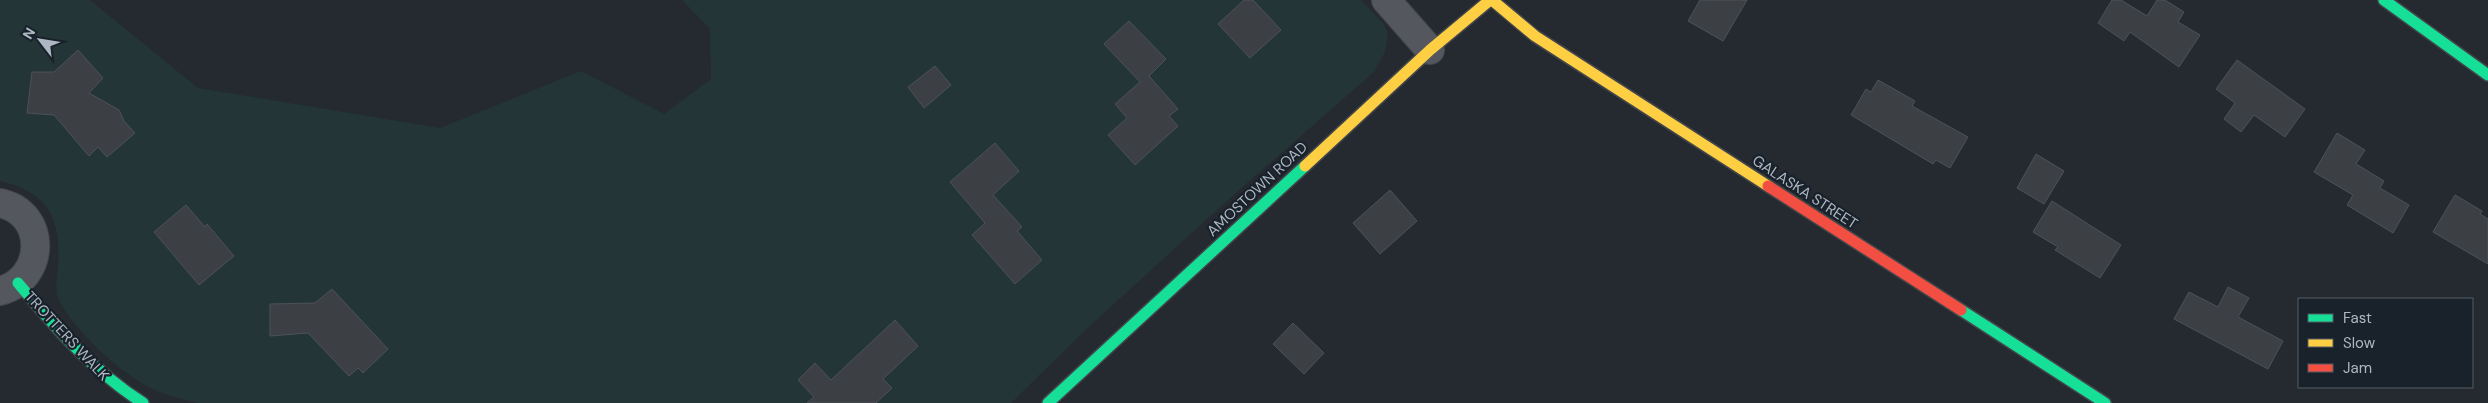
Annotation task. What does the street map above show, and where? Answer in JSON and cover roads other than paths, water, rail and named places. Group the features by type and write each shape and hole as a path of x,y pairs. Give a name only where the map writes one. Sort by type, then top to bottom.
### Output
{"street":[{"path":"1386,0 1430,50"},
{"name":"AMOSTOWN ROAD","path":"1048,403 1430,50 1491,0"},
{"name":"GALASKA STREET","path":"1491,0 1535,36 2105,403"},
{"path":"2384,0 2488,75"},
{"name":"TROTTERS WALK","path":"0,203 22,215 30,227 35,240 35,255 31,268 9,287 97,371 120,390 143,403"}]}
